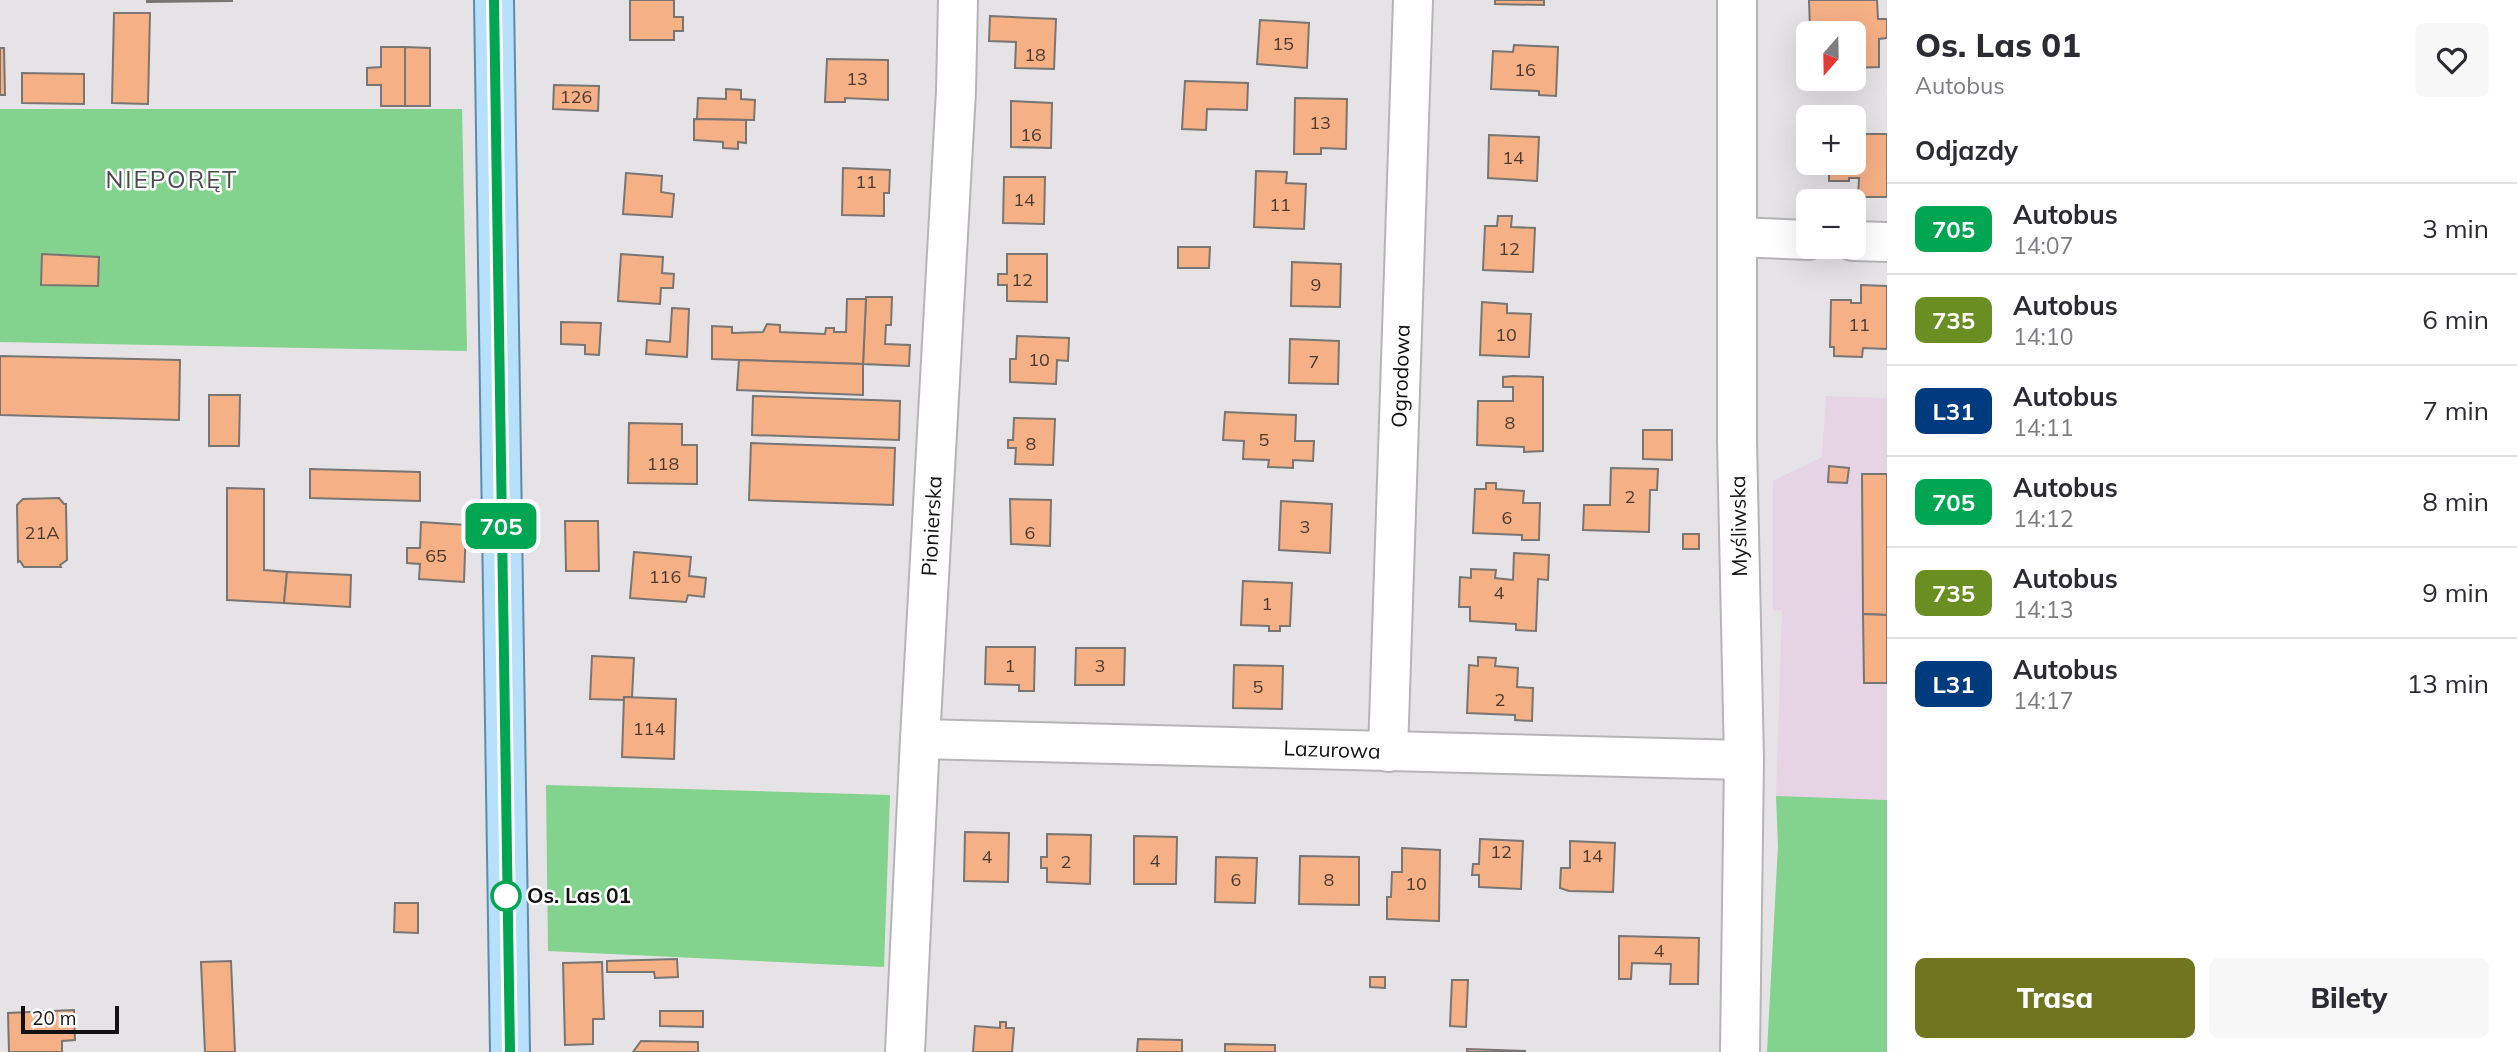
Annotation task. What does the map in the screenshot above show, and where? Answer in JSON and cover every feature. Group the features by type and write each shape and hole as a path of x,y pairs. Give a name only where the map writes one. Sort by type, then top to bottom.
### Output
{"main road":[{"path":"494,0 510,1052"}],"street":[{"name":"Pionierska","path":"905,1052 955,118 958,0"},
{"name":"Ogrodowa","path":"1388,752 1413,0"},
{"name":"Myśliwska","path":"1737,0 1737,441 1744,761 1740,1052"},
{"path":"1737,237 1796,239"},
{"path":"1866,241 1887,242"},
{"name":"Lazurowa","path":"920,739 1744,761"}],"shaded area":[{"path":"1826,396 1887,398 1887,800 1776,796 1782,610 1773,611 1773,481 1822,457"}],"green space":[{"path":"0,109 462,109 467,351 0,342"},
{"path":"546,785 890,795 884,967 548,951"},
{"path":"1776,796 1887,800 1887,1052 1767,1052 1778,846"}],"building":[{"path":"232,0 232,1 147,2"},
{"path":"630,0 674,0 674,17 683,17 683,31 674,31 674,40 630,40"},
{"path":"1495,0 1544,0 1544,5 1495,4"},
{"path":"1809,0 1877,0 1878,19 1887,19 1887,38 1879,39 1879,67 1866,68 1866,21 1810,21"},
{"path":"114,13 150,13 148,104 112,103"},
{"path":"990,16 1056,19 1054,69 1015,68 1016,42 989,41"},
{"path":"1260,20 1309,23 1307,68 1257,64"},
{"path":"1514,45 1558,47 1556,96 1539,95 1539,91 1491,89 1493,51 1513,52"},
{"path":"381,47 405,47 405,106 381,106 381,85 367,85 367,68 381,67"},
{"path":"405,47 430,48 430,106 405,106"},
{"path":"0,48 4,48 5,95 0,95"},
{"path":"827,59 888,60 888,100 845,98 845,102 825,102"},
{"path":"22,73 84,74 84,104 22,103"},
{"path":"1185,81 1248,83 1247,110 1207,109 1206,130 1182,129"},
{"path":"554,85 599,86 598,111 553,109"},
{"path":"726,89 741,90 741,99 755,100 754,120 697,119 698,98 726,99"},
{"path":"1295,98 1347,99 1346,149 1321,148 1321,154 1294,154"},
{"path":"1011,101 1052,103 1051,148 1011,147"},
{"path":"694,119 746,120 746,143 738,142 738,149 723,148 723,142 694,140"},
{"path":"1866,134 1887,134 1887,197 1866,197 1866,189 1858,189 1859,178 1829,181 1829,175 1866,175"},
{"path":"1489,135 1539,137 1537,181 1488,178"},
{"path":"843,168 890,170 889,193 884,193 884,216 842,215"},
{"path":"1256,171 1287,172 1286,183 1306,184 1304,229 1254,227"},
{"path":"626,173 662,176 661,192 674,194 672,217 623,214"},
{"path":"1004,177 1045,177 1044,224 1003,223"},
{"path":"1498,216 1512,216 1511,227 1535,228 1533,272 1483,270 1485,226 1497,226"},
{"path":"1178,247 1210,247 1209,268 1178,268"},
{"path":"42,254 99,257 98,286 41,285"},
{"path":"621,254 663,257 662,273 674,274 673,288 661,288 660,304 618,301"},
{"path":"1007,254 1047,254 1047,302 1007,301 1007,285 998,285 998,274 1007,274"},
{"path":"1292,262 1341,264 1340,307 1291,306"},
{"path":"1861,285 1887,286 1887,349 1863,348 1862,357 1834,356 1834,347 1830,347 1831,300 1861,303"},
{"path":"866,297 892,297 891,325 886,325 885,344 910,345 909,366 863,364"},
{"path":"847,299 866,299 863,364 712,359 712,326 732,327 732,333 763,332 767,324 780,325 780,332 825,334 826,328 834,328 834,332 846,332"},
{"path":"1482,302 1507,304 1507,313 1531,314 1529,357 1480,355"},
{"path":"672,308 689,309 687,357 646,354 647,340 670,342"},
{"path":"561,322 601,323 599,355 585,354 585,345 561,344"},
{"path":"1017,336 1069,338 1068,361 1057,360 1056,384 1010,382 1010,359 1016,359"},
{"path":"1290,339 1339,341 1338,384 1289,383"},
{"path":"0,356 180,360 179,420 0,415"},
{"path":"739,360 863,364 863,395 737,390"},
{"path":"1503,377 1543,377 1543,451 1524,452 1524,447 1477,445 1478,401 1513,401 1513,387 1503,387"},
{"path":"209,395 240,395 239,446 209,446"},
{"path":"753,396 900,401 899,440 752,435"},
{"path":"1225,412 1296,415 1295,441 1314,441 1313,461 1293,460 1293,468 1268,467 1269,460 1243,459 1244,441 1223,440"},
{"path":"1014,418 1055,419 1053,465 1015,464 1016,448 1008,448 1008,440 1013,440"},
{"path":"629,423 682,424 682,445 697,445 697,484 628,483"},
{"path":"1643,430 1672,430 1672,460 1643,459"},
{"path":"751,443 895,448 893,505 749,500"},
{"path":"1829,466 1849,468 1847,483 1828,482"},
{"path":"1611,468 1658,469 1657,490 1650,490 1649,532 1583,530 1584,505 1610,505"},
{"path":"310,469 420,472 420,501 310,498"},
{"path":"1862,474 1887,474 1887,615 1863,614"},
{"path":"1486,483 1496,483 1496,489 1524,491 1523,503 1540,503 1539,540 1522,540 1522,535 1473,533 1475,489 1486,489"},
{"path":"227,488 264,489 264,570 287,572 284,603 227,600"},
{"path":"59,498 66,504 67,560 61,567 24,567 18,562 17,505 23,499"},
{"path":"1010,499 1051,500 1050,546 1011,544"},
{"path":"1281,501 1332,504 1330,553 1279,550"},
{"path":"565,521 598,521 599,571 566,571"},
{"path":"421,522 466,525 464,582 419,579 420,564 407,563 407,548 420,548"},
{"path":"1683,534 1699,534 1699,549 1683,549"},
{"path":"634,552 691,557 689,576 706,578 704,597 688,595 686,602 630,598"},
{"path":"1514,553 1549,555 1548,580 1538,579 1536,631 1516,630 1516,624 1470,621 1470,607 1459,607 1460,577 1471,578 1471,569 1496,570 1495,578 1513,580"},
{"path":"287,572 351,575 350,607 284,603"},
{"path":"1243,581 1292,583 1290,626 1280,626 1280,631 1269,631 1269,626 1241,625"},
{"path":"1863,614 1887,615 1887,683 1864,683"},
{"path":"986,647 1035,647 1034,691 1019,691 1019,685 985,684"},
{"path":"1076,648 1125,648 1124,685 1075,685"},
{"path":"592,656 634,658 632,697 624,697 624,700 590,699"},
{"path":"1478,657 1496,658 1495,666 1518,668 1517,687 1533,688 1532,721 1515,720 1515,715 1467,713 1469,665 1478,666"},
{"path":"1234,665 1283,666 1282,709 1233,708"},
{"path":"624,697 676,699 674,759 622,757"},
{"path":"965,832 1009,833 1008,882 964,881"},
{"path":"1047,834 1091,835 1090,884 1047,882 1047,868 1041,868 1041,857 1047,857"},
{"path":"1134,836 1177,837 1176,884 1134,884"},
{"path":"1480,839 1523,841 1521,889 1479,887 1479,875 1472,875 1473,864 1479,864"},
{"path":"1570,841 1615,843 1613,892 1569,891 1560,888 1561,868 1570,868"},
{"path":"1402,848 1440,850 1439,921 1387,919 1387,897 1391,897 1392,872 1402,872"},
{"path":"1300,856 1359,857 1359,905 1299,904"},
{"path":"1216,857 1257,858 1255,903 1215,902"},
{"path":"395,903 418,903 418,933 394,932"},
{"path":"1619,936 1699,938 1698,984 1670,984 1671,964 1632,963 1631,979 1619,979"},
{"path":"677,959 678,977 655,978 654,972 607,972 607,961"},
{"path":"231,961 235,1052 205,1052 201,962"},
{"path":"602,962 604,1019 593,1019 593,1044 565,1045 563,963"},
{"path":"1370,977 1385,977 1385,988 1370,987"},
{"path":"1452,980 1468,980 1466,1027 1450,1026"},
{"path":"74,1010 75,1040 62,1041 62,1052 9,1052 8,1013"},
{"path":"660,1011 703,1011 703,1027 660,1026"},
{"path":"1000,1022 1006,1022 1006,1028 1014,1028 1012,1052 973,1052 975,1026 1000,1028"},
{"path":"1138,1039 1182,1040 1182,1052 1137,1052"},
{"path":"641,1041 698,1042 698,1052 633,1052"},
{"path":"1225,1044 1275,1045 1275,1052 1225,1052"},
{"path":"1467,1049 1526,1051 1467,1052"}],"bus line":[{"name":"705","path":"494,0 510,1052"}],"place":[{"name":"Os. Las 01","path":"506,896"}],"district":[{"name":"NIEPORĘT","path":"172,180"}]}
